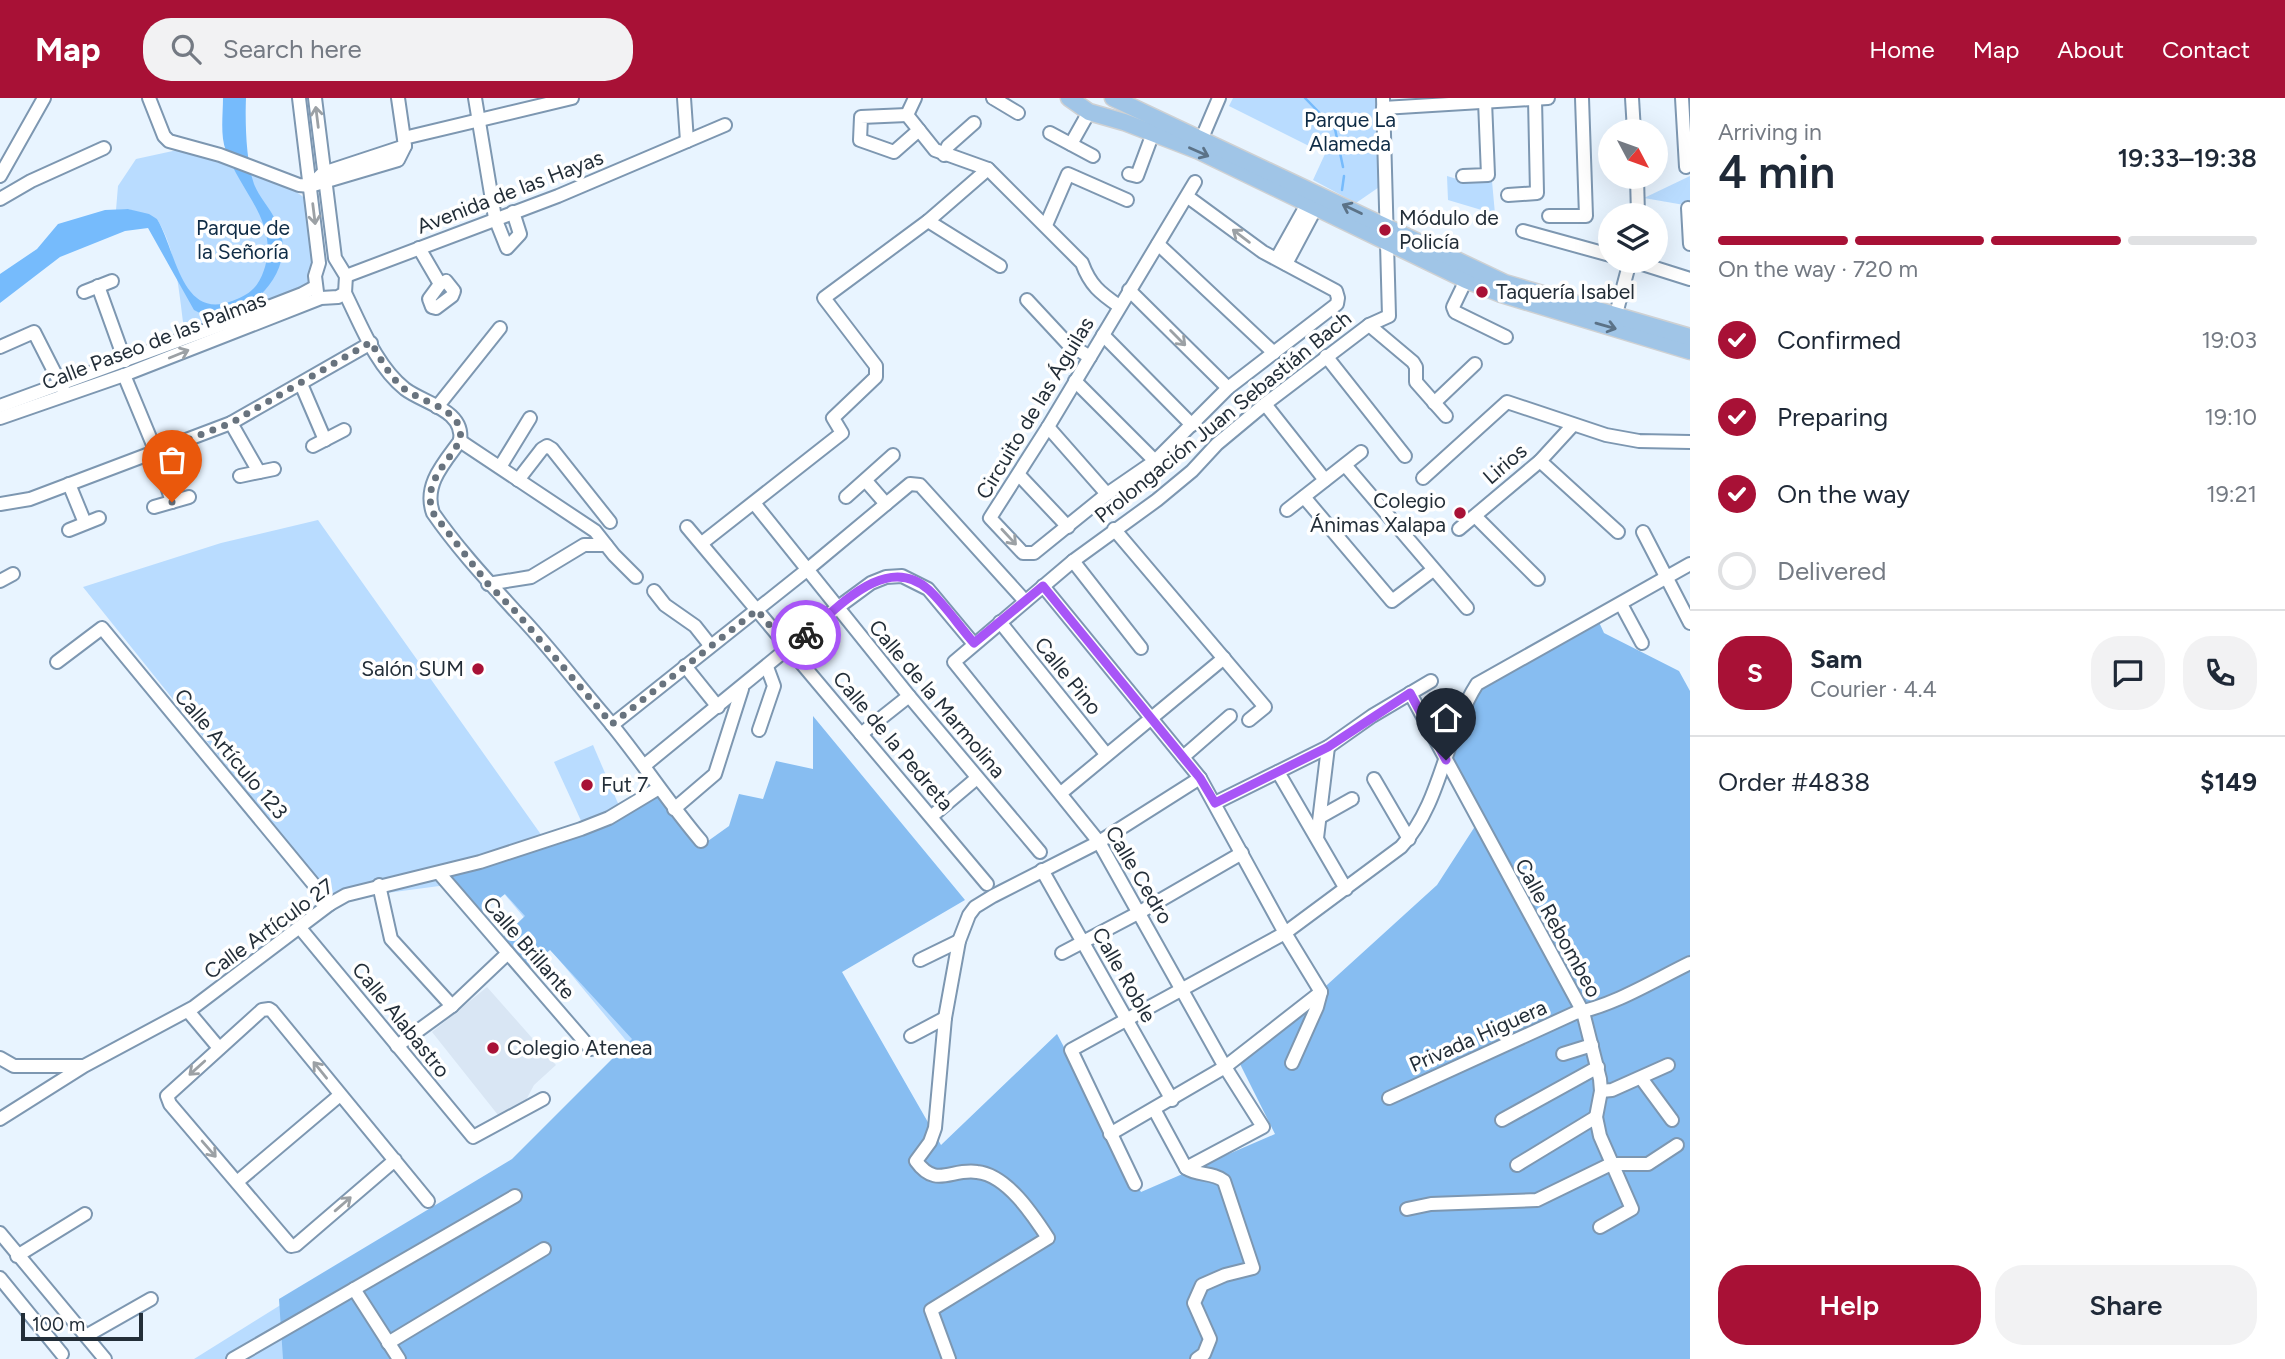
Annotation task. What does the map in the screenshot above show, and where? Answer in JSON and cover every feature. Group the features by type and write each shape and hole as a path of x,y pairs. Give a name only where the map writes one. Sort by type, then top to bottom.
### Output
{"main road":[{"path":"1113,98 1202,138 1388,234 1542,300 1690,351"},
{"path":"1083,106 1316,199"},
{"path":"1388,234 1466,280 1542,300 1616,314 1690,337"}],"street":[{"path":"0,176 44,98"},
{"path":"149,98 164,136 169,141 220,155 299,185 310,186 324,178 398,160 405,142 398,98"},
{"path":"299,98 319,264 318,292"},
{"path":"314,98 335,258 346,276 345,293 388,372 417,398 455,419 461,433 460,441 429,488 429,502 440,523 488,584 516,612 612,724 645,765 674,809 701,841"},
{"path":"475,98 495,218 507,248 520,234 513,212"},
{"path":"405,142 479,120 572,98"},
{"path":"684,98 687,141"},
{"path":"907,115 915,98"},
{"path":"1071,144 1083,106 1107,98"},
{"path":"1202,138 1219,98"},
{"path":"1388,234 1383,103 1548,98"},
{"path":"1549,216 1586,216 1582,98"},
{"path":"1632,98 1633,119"},
{"path":"1682,98 1686,167"},
{"path":"1508,195 1537,193 1535,99"},
{"path":"999,100 1018,113"},
{"path":"1463,176 1488,174 1485,101"},
{"path":"907,115 936,150 988,169 1082,263 1096,290 1119,306"},
{"path":"907,115 861,117 860,140 894,152 919,130"},
{"path":"944,155 948,146 974,123"},
{"name":"Avenida de las Hayas","path":"346,276 558,196 725,125"},
{"path":"1050,133 1093,156"},
{"path":"1129,174 1137,176 1153,133"},
{"path":"0,199 31,181 104,148"},
{"path":"702,543 842,433 833,418 878,372 824,298 928,221 988,169"},
{"path":"1046,225 1068,174 1127,200"},
{"name":"Circuito de las Águilas","path":"1188,197 1264,252 1336,291 1337,304 1228,388 1155,461 1028,555 990,518 1019,475 1195,182"},
{"path":"1282,261 1316,199"},
{"path":"1688,208 1690,244"},
{"path":"928,221 1000,266"},
{"path":"1523,231 1598,251"},
{"name":"Prolongación Juan Sebastián Bach","path":"954,662 1073,561 1157,500 1192,471 1217,444 1325,356 1369,325 1389,316 1388,234"},
{"path":"1158,244 1274,353"},
{"path":"419,248 440,284"},
{"path":"1668,272 1690,279"},
{"path":"1616,314 1628,273"},
{"path":"1466,280 1453,307 1455,312 1506,337"},
{"path":"85,292 112,281"},
{"path":"98,286 125,361"},
{"path":"1129,290 1228,388"},
{"name":"Calle Paseo de las Palmas","path":"0,407 124,375 152,358 302,294 318,292 338,297 345,293"},
{"path":"1027,300 1067,343 1090,357"},
{"path":"1369,325 1413,362 1416,367 1416,382 1446,416"},
{"path":"437,407 500,328"},
{"path":"0,347 34,332 63,390"},
{"path":"1103,335 1192,425"},
{"path":"0,504 30,499 231,423 371,342"},
{"path":"1325,356 1405,456"},
{"name":"Calle Paseo de las Palmas","path":"0,418 125,361 152,358"},
{"path":"1434,403 1475,364"},
{"path":"124,375 156,452 172,502"},
{"path":"1075,381 1155,461"},
{"path":"300,384 325,440"},
{"path":"1423,478 1507,402 1573,425 1639,441 1690,442"},
{"path":"1265,404 1325,480"},
{"path":"500,467 530,418"},
{"path":"231,423 259,472"},
{"name":"Lirios","path":"1459,529 1540,461 1573,425"},
{"path":"1048,427 1107,494"},
{"path":"313,446 344,430"},
{"path":"460,441 595,531 636,577"},
{"path":"518,480 541,449 547,446 610,522"},
{"path":"1287,510 1361,452"},
{"path":"846,497 893,455"},
{"path":"1540,461 1618,532"},
{"path":"1345,465 1467,607"},
{"path":"240,475 274,469"},
{"path":"1019,475 1068,527"},
{"path":"866,481 886,504"},
{"path":"612,724 915,483 920,485 1025,601"},
{"path":"69,484 85,523"},
{"path":"1304,496 1392,601 1433,570"},
{"path":"153,507 190,497"},
{"name":"Calle de la Marmolina","path":"754,503 909,696 1040,852"},
{"path":"1475,516 1538,579"},
{"path":"69,530 99,518"},
{"name":"Calle de la Pedreta","path":"687,527 988,884"},
{"path":"1114,529 1265,707 1249,720"},
{"path":"1643,532 1690,623"},
{"path":"488,584 531,578 584,545 606,545"},
{"path":"1073,561 1141,648"},
{"path":"1135,1184 1070,1050 1284,933 1346,889 1409,839 1446,760 1468,699 1477,684 1690,564"},
{"path":"0,581 13,574"},
{"path":"645,765 838,608 871,583 886,577 902,576 928,589 974,643"},
{"path":"1043,586 1200,778 1284,933 1321,992 1292,1063"},
{"path":"654,592 665,604 695,626 710,645"},
{"path":"1621,604 1642,643"},
{"name":"Calle Pino","path":"1000,622 1106,754"},
{"name":"Calle Artículo 123","path":"57,662 102,628 330,904"},
{"path":"1061,793 1224,658"},
{"name":"Calle Cedro","path":"954,662 1099,842 1184,990 1225,1068 1263,1127 1186,1168"},
{"path":"685,666 718,707"},
{"path":"759,730 774,686 767,667"},
{"path":"1215,803 1328,747 1431,681"},
{"path":"674,809 715,774 742,687"},
{"name":"Calle Rebombeo","path":"1410,693 1583,1012 1598,1067 1601,1091 1596,1117 1600,1136 1633,1209 1600,1227"},
{"path":"861,734 909,696"},
{"path":"1183,757 1230,716"},
{"path":"1317,838 1328,747"},
{"path":"1278,772 1346,889"},
{"path":"932,816 977,778"},
{"path":"949,1359 931,1310 1048,1238 1029,1208 989,1176 978,1171 946,1177 933,1175 923,1170 916,1161 930,1142 935,1128 945,1018 959,941 975,907 1099,842 1200,778"},
{"path":"1374,779 1409,839"},
{"name":"Calle Artículo 27","path":"0,1119 84,1066 191,1009 330,904 346,895 379,885 439,873 581,830 609,818 659,788"},
{"path":"1320,817 1353,799"},
{"path":"1062,953 1140,912 1241,853"},
{"name":"Calle Roble","path":"1042,870 1172,1100"},
{"name":"Calle Brillante","path":"439,873 591,1049"},
{"path":"379,885 391,939 452,1006"},
{"name":"Calle Alabastro","path":"300,928 473,1138 543,1099"},
{"path":"920,960 959,941"},
{"path":"397,1046 452,1006 508,953"},
{"name":"Privada Higuera","path":"1389,1098 1424,1080 1625,995 1690,963"},
{"path":"1110,1133 1225,1068 1321,992"},
{"path":"191,1009 222,1046"},
{"path":"395,1160 296,1245 291,1246 167,1099 169,1094 262,1010 268,1009 395,1160 428,1201"},
{"path":"911,1037 945,1018"},
{"path":"1563,1054 1592,1045"},
{"path":"0,1058 14,1066 84,1066"},
{"path":"1601,1091 1612,1090 1668,1065"},
{"path":"1502,1120 1598,1067"},
{"path":"1641,1078 1672,1120"},
{"path":"237,1182 340,1095"},
{"path":"1154,1109 1186,1168 1193,1173 1217,1175 1224,1181 1253,1268 1225,1275 1202,1285 1194,1303 1210,1339 1205,1354 1197,1359"},
{"path":"1517,1165 1596,1117"},
{"path":"1407,1209 1431,1204 1537,1200 1611,1164 1648,1164 1677,1145"},
{"path":"233,1359 515,1196"},
{"path":"17,1256 85,1214"},
{"path":"0,1233 105,1359"},
{"path":"388,1343 544,1249"},
{"path":"0,1278 62,1354"},
{"path":"354,1289 399,1359"},
{"path":"86,1336 151,1299"}],"shaded area":[{"path":"223,98 246,98 251,175 281,233 283,246 278,270 255,300 225,315 213,317 194,310 148,228 125,231 60,257 0,303 0,274 37,249 58,224 105,210 128,209 149,214 157,219 182,279 201,301 215,304 232,301 252,290 264,270 268,253 267,237 256,208 232,166 224,145"},
{"path":"1598,620 1604,633 1679,671 1690,691 1690,1359 283,1359 279,1299 512,1159 632,1039 550,950 529,968 503,937 525,916 505,894 481,913 447,874 658,793 701,846 729,826 739,794 763,799 776,761 813,769 813,716 965,900 842,972 941,1145 1057,1034 1141,1192 1275,1134 1240,1064 1437,885 1483,814 1451,760 1478,691"},
{"name":"Colegio Atenea","path":"487,987 556,1065 534,1085 526,1100 498,1115 432,1032"}],"green space":[{"name":"Parque La Alameda","path":"1233,98 1381,98 1385,183 1356,203 1313,180 1325,154 1229,106"},
{"name":"Parque de la Señoría","path":"182,149 264,175 280,182 308,201 314,267 312,284 185,336 174,261 157,219 128,209 116,210 118,186 136,159"},
{"path":"1447,176 1460,180 1492,181 1495,214 1448,200"},
{"path":"1690,176 1690,206 1644,198 1668,189 1668,187"},
{"path":"318,520 547,843 951,1359 194,1359 653,1073 492,879 334,900 83,587 221,543"},
{"name":"Fut 7","path":"593,745 620,808 583,825 554,762"}],"waterway":[{"path":"1305,98 1335,129 1343,167"},
{"path":"1342,190 1344,176"}],"way so far":[{"path":"172,502 156,452 231,423 371,342 388,372 402,387 417,398 448,413 459,425 460,441 429,488 429,502 433,513 488,584 516,612 612,724 757,610 789,649 806,635"}],"place":[{"name":"Módulo de Policía","path":"1385,230"},
{"name":"Taquería Isabel","path":"1482,292"},
{"name":"Colegio Ánimas Xalapa","path":"1460,513"},
{"name":"Salón SUM","path":"478,669"},
{"name":"Fut 7","path":"587,785"},
{"name":"Colegio Atenea","path":"493,1048"}],"route":[{"path":"806,635 871,583 886,577 902,576 928,589 974,643 1043,586 1200,778 1215,803 1328,747 1371,716 1410,693 1446,760"}]}
